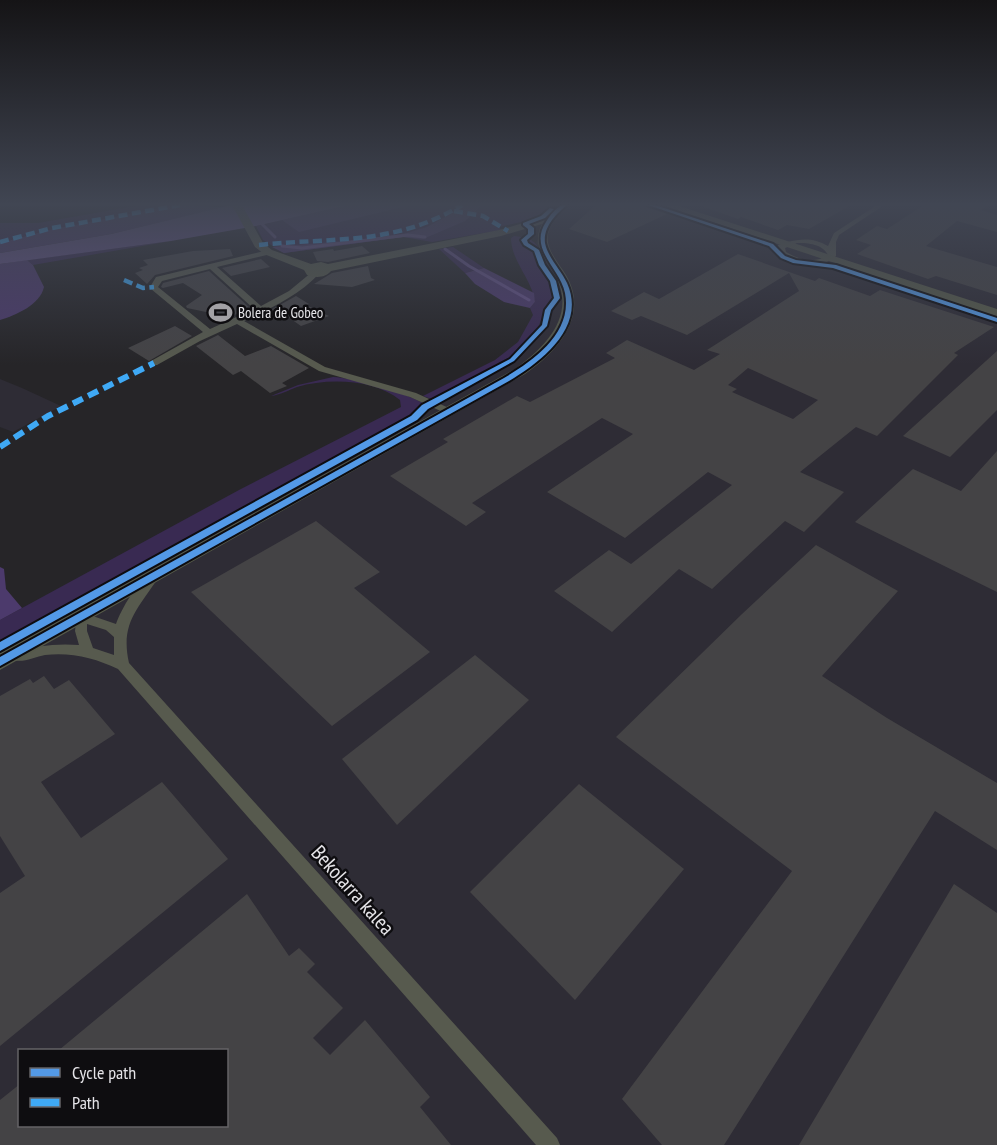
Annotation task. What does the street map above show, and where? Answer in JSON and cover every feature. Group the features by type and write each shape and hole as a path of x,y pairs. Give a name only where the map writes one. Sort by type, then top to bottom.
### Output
{"street":[{"path":"209,333 154,287 159,279 242,258"},
{"path":"283,258 321,273 327,268 375,258"},
{"path":"1,661 525,367 553,343 562,329 569,305 565,283 549,258"},
{"path":"555,258 556,268"},
{"path":"838,258 997,313"},
{"path":"212,266 261,311"},
{"path":"154,363 209,333 261,311 307,282 313,271"},
{"path":"240,321 246,327 322,369 413,395 448,411"},
{"path":"123,665 119,652 119,634 123,618 134,599 152,577"},
{"path":"81,617 111,627 119,634"},
{"path":"81,617 81,631 87,650"},
{"name":"Bekolarra kalea","path":"1,661 35,651 57,648 87,650 104,655 123,665 550,1145"}],"shaded area":[{"path":"0,258 41,258 0,264"},
{"path":"39,258 71,258 33,265 27,260"},
{"path":"449,258 470,258 484,268 465,273"},
{"path":"516,258 537,258 554,291 553,298 546,307 538,328 513,355 501,364 434,400 423,396 495,360 518,342 533,315 530,308 535,302"},
{"path":"537,258 997,258 997,1145 0,1145 0,645 414,417 426,405 501,365 538,328 546,307 551,302 550,280"},
{"path":"27,260 33,265 44,287 42,293 33,304 0,320 0,264"},
{"path":"484,268 534,293 535,302 530,308 504,302 475,284 465,273"},
{"path":"333,377 381,387 426,405 414,417 0,645 0,620 239,490 401,407 400,400 389,393 364,384 350,382 310,384 271,396 298,385"},
{"path":"0,379 61,406 13,432 0,427"},
{"path":"0,567 4,569 6,589 22,608 0,620"}],"building":[{"path":"223,258 155,275 147,284 135,273 143,270 139,268 148,265 143,260"},
{"path":"316,258 345,258 328,262 317,261"},
{"path":"730,258 751,258 815,281 819,278 870,296 880,290 994,327 954,353 958,355 877,436 856,427 800,472 844,492 804,532 785,521 712,589 679,569 612,632 554,591 609,550 631,564 732,485 708,472 625,538 547,492 633,434 602,418 472,503 486,512 466,526 390,476 448,442 443,439 517,396 530,402 615,358 606,353 627,340 694,370 720,354 707,350 799,291 789,273 687,335 641,316 632,320 611,311 644,292 659,299","holes":["748,368 818,400 793,419 732,392 737,389 728,385"]},
{"path":"870,258 968,258 997,267 997,295 936,276 928,279"},
{"path":"261,259 270,267 231,276 222,268"},
{"path":"368,266 371,278 375,280 352,287 314,284 332,273"},
{"path":"209,271 250,308 230,317 187,308 186,306 202,295 183,283 161,287 163,283"},
{"path":"296,296 309,304 306,305 329,316 301,326 288,317 278,320 267,312"},
{"path":"175,326 192,336 149,361 128,348"},
{"path":"218,335 245,356 271,346 309,368 282,383 287,386 270,393 241,371 233,375 196,346"},
{"path":"997,351 997,410 950,457 903,436"},
{"path":"997,451 997,592 855,522 913,469 961,491"},
{"path":"316,521 380,572 354,588 430,652 332,726 191,592"},
{"path":"816,545 898,591 822,676 887,718 997,783 997,850 935,811 724,1145 662,1145 622,1099 792,871 616,737"},
{"path":"475,655 529,700 397,825 342,759"},
{"path":"44,676 54,689 69,680 115,734 41,782 81,838 162,782 228,859 0,1046 0,893 25,876 0,836 0,696 30,679 33,683"},
{"path":"579,784 684,869 575,1000 470,892"},
{"path":"954,884 997,913 997,1145 799,1145"},
{"path":"247,894 289,956 299,948 315,964 307,972 343,1008 313,1038 330,1055 365,1020 430,1097 420,1107 451,1145 0,1145 0,1100 18,1086 18,1127 228,1127 228,1049 60,1049"}],"waterway":[{"path":"458,258 529,300"}],"marked path":[{"path":"124,280 143,288 154,287"},
{"path":"0,447 48,416 154,363"}],"cycle path":[{"path":"0,647 414,418 425,407 512,360 545,325 548,310 557,298 553,281 539,258"},
{"path":"0,662 520,372 545,352 563,327 567,316 569,299 566,288 549,258"},
{"path":"786,258 795,262 834,266 997,320"}],"place":[{"name":"Bolera de Gobeo","path":"220,312"}]}
